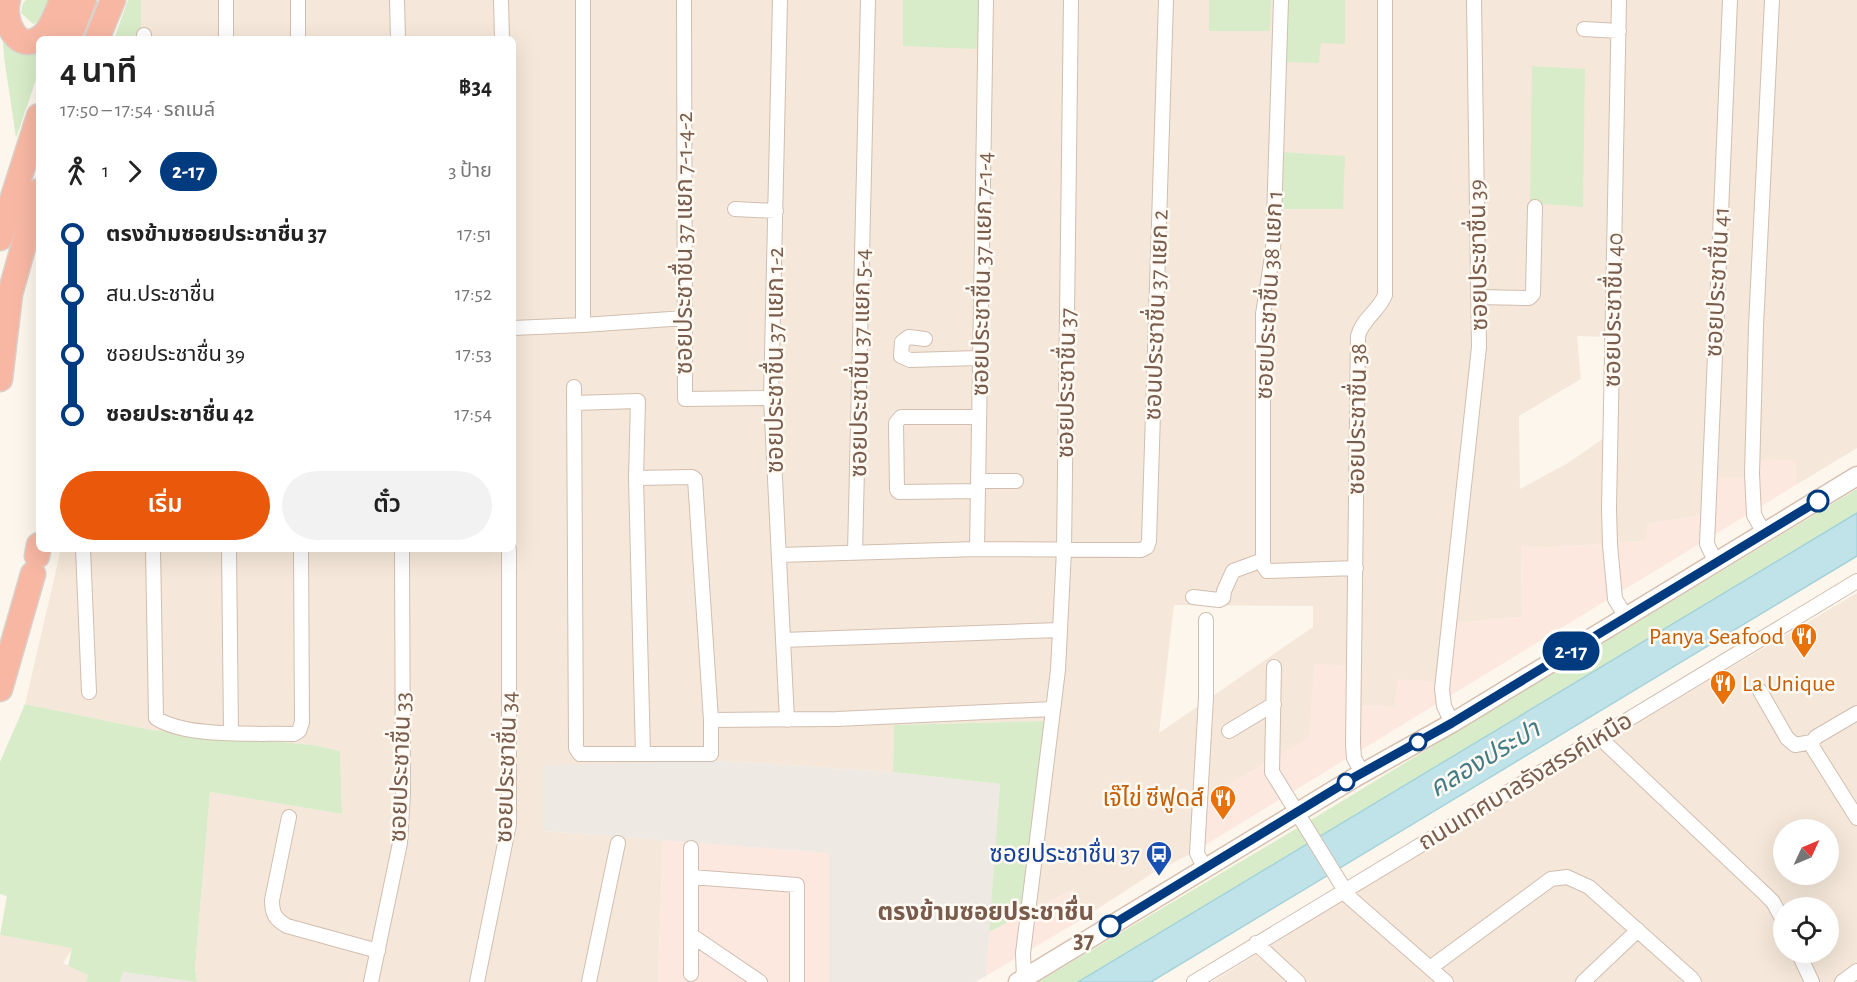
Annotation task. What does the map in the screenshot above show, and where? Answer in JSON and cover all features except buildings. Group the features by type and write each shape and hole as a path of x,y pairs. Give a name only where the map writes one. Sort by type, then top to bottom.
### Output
{"highway":[{"path":"8,0 6,8 8,26 13,34 31,42 36,40"},
{"path":"44,36 62,0"},
{"path":"69,36 84,0"},
{"path":"98,36 112,0"},
{"path":"0,227 36,125"},
{"path":"0,238 12,196"},
{"path":"0,380 10,294 36,202"},
{"path":"0,689 37,558"}],"main road":[{"path":"1022,981 1857,476"}],"street":[{"path":"226,0 226,36"},
{"path":"298,0 298,36"},
{"path":"398,0 398,36"},
{"path":"501,0 502,36"},
{"path":"583,0 583,325"},
{"name":"ซอยประชาชื่น 37 แยก 7-1-4-2","path":"684,0 685,399 771,398"},
{"name":"ซอยประชาชื่น 37 แยก 1-2","path":"780,0 771,398 787,720"},
{"name":"ซอยประชาชื่น 37 แยก 5-4","path":"855,553 868,0"},
{"name":"ซอยประชาชื่น 37 แยก 7-1-4","path":"977,549 986,0"},
{"name":"ซอยประชาชื่น 37","path":"1022,981 1023,953 1058,670 1064,550 1071,0"},
{"name":"ซอนประชาชื่น 37 แยก 2","path":"779,555 977,549 1141,550 1147,547 1166,0"},
{"name":"ซอยประชาชื่น 38 แยก 1","path":"1263,560 1263,314 1273,250 1281,0"},
{"name":"ซอยประชาชื่น 38","path":"1362,774 1354,758 1353,744 1358,336 1362,325 1383,301 1385,295 1385,0"},
{"name":"ซอยประชาชื่น 39","path":"1452,723 1444,706 1442,689 1479,347 1474,0"},
{"name":"ซอยประชาชื่น 40","path":"1619,0 1609,508 1615,599 1626,617"},
{"name":"ซอยประชาชื่น 41","path":"1716,563 1707,544 1730,0"},
{"path":"1764,533 1754,515 1752,474 1756,326 1772,0"},
{"path":"1584,29 1619,31"},
{"path":"1478,297 1521,299 1529,298 1533,294 1535,207"},
{"path":"735,209 776,211"},
{"path":"516,328 685,318"},
{"path":"924,339 909,337 902,342 901,356 910,360 980,358"},
{"path":"574,387 576,748 580,754 711,754 711,720 696,479 692,477 636,478"},
{"path":"574,403 638,401 636,478 643,754"},
{"path":"979,417 901,417 896,423 897,490 899,492 1016,481"},
{"path":"83,552 89,692"},
{"path":"153,552 156,718 175,728 231,733 294,734 299,731 302,723 301,552"},
{"path":"229,552 231,733"},
{"name":"ซอยประชาชื่น 33","path":"371,982 400,843 403,793 402,552"},
{"name":"ซอยประชาชื่น 34","path":"477,982 509,824 509,552"},
{"path":"1193,597 1219,600 1223,598 1233,571 1263,560 1263,565 1268,571 1356,568"},
{"name":"ถนนเทศบาลรังสรรค์เหนือ","path":"1194,982 1342,887 1857,581"},
{"path":"1205,869 1197,853 1206,698 1206,620"},
{"path":"783,640 1059,630"},
{"path":"1274,667 1272,772 1349,897 1446,982"},
{"path":"1760,691 1787,738 1795,745 1812,742 1816,737 1857,713"},
{"path":"1229,731 1274,704"},
{"path":"711,720 787,720 1052,709"},
{"path":"1598,736 1773,902"},
{"path":"1812,742 1813,748 1857,818"},
{"path":"289,817 272,900 272,912 277,921 287,926 378,951"},
{"path":"589,982 618,843"},
{"path":"691,848 691,974"},
{"path":"691,877 797,885 797,982"},
{"path":"1430,968 1551,879 1567,877 1589,887 1694,982"},
{"path":"1583,982 1638,930"},
{"path":"691,935 760,982"},
{"path":"1256,943 1298,982"},
{"path":"1803,963 1812,982"},
{"path":"1842,982 1857,971"}],"shaded area":[{"path":"141,0 1857,0 1857,448 1796,485 1795,460 1745,478 1715,478 1701,515 1648,524 1646,541 1542,548 1521,546 1522,617 1448,624 1439,682 1395,707 1359,706 1204,799 1192,853 1153,873 1074,924 1074,889 1022,915 1046,724 1043,721 894,725 893,772 721,761 543,831 663,840 658,982 197,982 195,968 210,792 342,814 340,751 313,745 151,730 25,704 60,552 516,552 516,36 141,36","holes":["1577,336 1607,337 1604,438 1568,463 1520,489 1519,416 1581,379","1174,605 1313,606 1313,627 1159,733"]},
{"path":"1749,459 1795,460 1796,485 1192,853 1204,799 1309,738 1314,664 1360,666 1359,706 1395,707 1397,679 1439,682 1448,624 1522,617 1521,545 1542,548 1646,541 1648,524 1701,515 1715,477 1745,478"},
{"path":"1857,593 1857,982 1212,982 1428,847"},
{"path":"721,761 893,772 1000,784 986,976 975,982 829,982 829,853 543,831 543,765"},
{"path":"663,840 830,853 829,982 658,982"},
{"path":"1074,889 1074,924 986,976 989,932"},
{"path":"0,935 73,948 63,963 88,975 86,982 0,982"},
{"path":"123,972 198,982 120,982"}],"green space":[{"path":"26,0 58,0 50,18 33,24 21,13"},
{"path":"128,0 141,0 141,36 115,36"},
{"path":"903,0 979,0 978,49 903,46"},
{"path":"1209,0 1271,0 1270,31 1209,31"},
{"path":"1285,0 1345,0 1345,44 1321,43 1319,63 1284,62"},
{"path":"2,28 36,48 36,80 16,138"},
{"path":"1532,66 1585,69 1583,207 1530,203"},
{"path":"1281,152 1345,156 1343,209 1279,209"},
{"path":"1857,489 1857,513 1078,982 1038,982 1314,818"},
{"path":"25,704 151,730 313,745 340,751 342,814 210,792 195,968 197,982 123,972 120,982 86,982 88,975 68,966 72,948 0,935 7,896 0,894 0,762"},
{"path":"1043,721 1046,724 1022,915 989,932 1000,784 893,772 894,725"}],"water":[{"name":"คลองประปา","path":"1857,513 1857,556 1151,982 1078,982"}],"bus line":[{"name":"2-17","path":"1110,926 1353,778 1452,723 1818,501"}],"place":[{"name":"Panya Seafood","path":"1804,659"},
{"name":"La Unique","path":"1723,706"},
{"name":"เจ๊ไข่ ซีฟูดส์","path":"1223,821"},
{"name":"ซอยประชาชื่น 37","path":"1159,877"},
{"name":"ตรงข้ามซอยประชาชื่น 37","path":"1110,926"}]}
